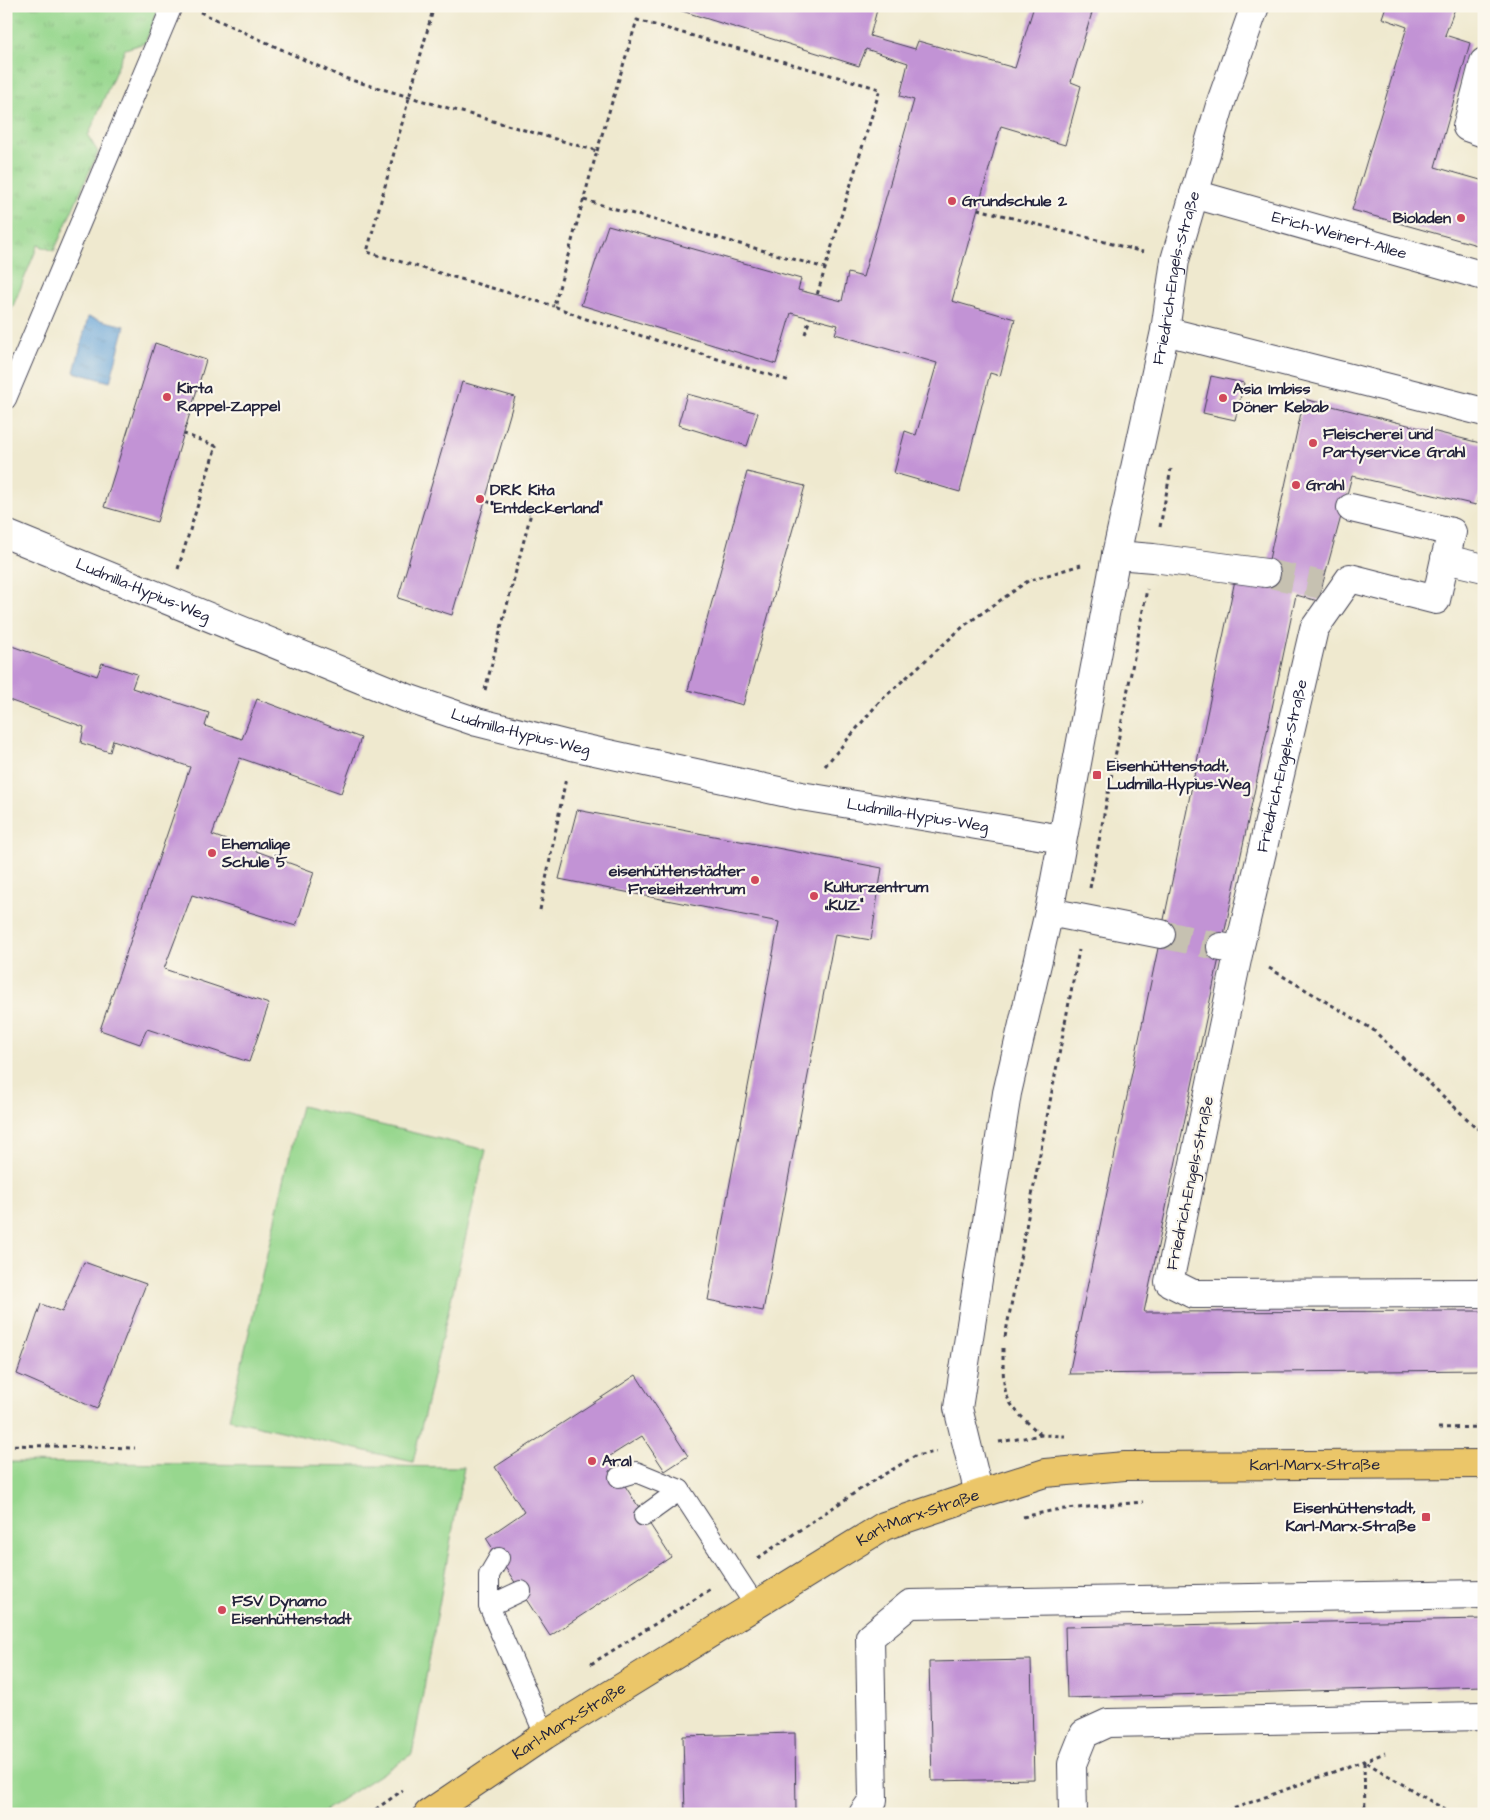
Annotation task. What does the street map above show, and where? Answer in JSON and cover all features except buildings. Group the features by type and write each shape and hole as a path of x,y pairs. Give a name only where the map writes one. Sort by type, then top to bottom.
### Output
{"main road":[{"name":"Karl-Marx-Straße","path":"428,1814 545,1735 884,1526 979,1494 1045,1473 1125,1466 1484,1464"}],"street":[{"name":"Friedrich-Engels-Straße","path":"979,1494 958,1408 1007,1092 1049,912 1116,555 1165,331 1175,260 1221,102 1255,6"},
{"path":"1484,62 1467,127 1484,132"},
{"name":"Erich-Weinert-Allee","path":"1194,194 1484,276"},
{"path":"1165,331 1484,412"},
{"name":"Friedrich-Engels-Straße","path":"1351,508 1452,532 1436,600 1350,578 1333,587 1314,629 1230,948 1169,1282 1193,1294 1484,1292"},
{"name":"Ludmilla-Hypius-Weg","path":"6,534 407,698 477,722 572,746 801,796 1062,839"},
{"path":"1116,555 1153,558 1266,574"},
{"path":"1445,559 1484,568"},
{"path":"1049,912 1161,934"},
{"path":"863,1814 873,1800 870,1637 910,1604 1484,1594"},
{"path":"1073,1814 1072,1764 1084,1734 1108,1723 1484,1716"}],"lane":[{"path":"6,399 172,6"},
{"path":"619,1477 636,1472 680,1490 755,1605"},
{"path":"644,1516 680,1490"},
{"path":"499,1558 489,1575 489,1606 545,1735"},
{"path":"489,1606 521,1591"}],"path":[{"path":"434,6 367,252 554,306 583,318 790,381"},
{"path":"197,10 344,78 597,151"},
{"path":"554,306 597,151 637,20 880,89 818,295"},
{"path":"584,200 825,268"},
{"path":"978,209 1175,260"},
{"path":"805,334 810,318"},
{"path":"168,600 216,446 184,434"},
{"path":"477,722 531,513 485,501"},
{"path":"801,796 880,701 965,624 1028,581 1116,555"},
{"path":"540,910 572,746"},
{"path":"1230,948 1372,1029 1479,1130 1484,1132"},
{"path":"1479,1130 1484,1109"},
{"path":"6,1445 135,1448"},
{"path":"588,1666 734,1574 868,1484 915,1456 968,1446"},
{"path":"1020,1518 1055,1510 1147,1501"},
{"path":"1219,1814 1392,1750"},
{"path":"1364,1761 1365,1814"},
{"path":"1364,1761 1452,1814"},
{"path":"369,1814 409,1786"}],"green space":[{"path":"6,6 160,6 145,43 125,49 88,136 98,152 54,251 38,245 6,323"},
{"path":"301,1106 486,1150 413,1462 229,1419"},
{"name":"FSV Dynamo Eisenhüttenstadt","path":"6,1462 464,1467 412,1754 319,1814 6,1814"}],"water":[{"path":"88,317 125,326 110,382 74,372"}],"tunnel":[{"path":"1266,573 1322,585"},
{"path":"1161,934 1221,947"}],"place":[{"name":"Grundschule 2","path":"952,201"},
{"name":"Bioladen","path":"1461,218"},
{"name":"Kirta Rappel-Zappel","path":"167,397"},
{"name":"Asia Imbiss Döner Kebab","path":"1223,398"},
{"name":"Fleischerei und Partyservice Grahl","path":"1313,443"},
{"name":"Grahl","path":"1296,485"},
{"name":"DRK Kita \"Entdeckerland\"","path":"480,499"},
{"name":"Eisenhüttenstadt, Ludmilla-Hypius-Weg","path":"1097,775"},
{"name":"Ehemalige Schule 5","path":"212,853"},
{"name":"eisenhüttenstädter Freizeitzentrum","path":"755,880"},
{"name":"Kulturzentrum „KUZ“","path":"814,896"},
{"name":"Aral","path":"592,1461"},
{"name":"Eisenhüttenstadt, Karl-Marx-Straße","path":"1426,1517"},
{"name":"FSV Dynamo Eisenhüttenstadt","path":"222,1610"}]}
